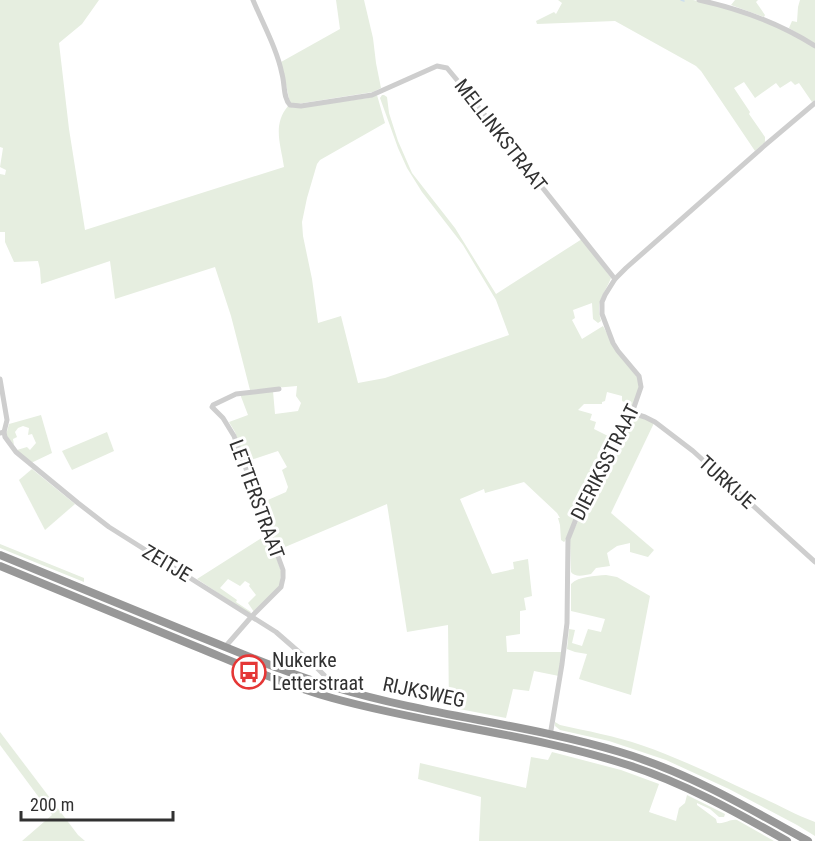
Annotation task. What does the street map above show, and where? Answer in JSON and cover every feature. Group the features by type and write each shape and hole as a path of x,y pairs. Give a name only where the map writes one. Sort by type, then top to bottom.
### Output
{"highway":[{"name":"RIJKSWEG","path":"0,555 285,671 337,688 411,706 551,734 621,752 678,772 808,841"},
{"name":"RIJKSWEG","path":"0,566 309,691 385,711 549,745 620,763 662,778 713,801 787,841"}],"street":[{"name":"MELLINKSTRAAT","path":"253,0 279,62 286,100 292,106 372,95 437,66 447,68 615,279"},
{"path":"699,0 750,14 784,28 815,46"},
{"name":"DIERIKSSTRAAT","path":"549,745 567,623 568,539 576,519 612,454 640,392 641,379 618,351 605,325 601,308 605,295 615,279 686,214 815,104"},
{"name":"ZEITJE","path":"0,379 7,420 2,432 12,448 22,458 101,521 276,632 337,688"},
{"name":"LETTERSTRAAT","path":"225,647 281,587 283,570 234,436 228,424 212,407 236,394 279,389"},
{"name":"TURKIJE","path":"632,413 655,422 693,451 815,562"}],"shaded area":[{"path":"0,0 99,0 82,24 59,43 69,129 85,230 284,167 279,128 280,120 288,106 295,108 377,95 385,123 320,160 307,198 302,222 318,323 341,316 358,383 385,378 509,335 496,300 463,245 422,192 407,168 380,98 382,95 387,97 389,113 398,141 412,173 455,228 496,294 582,239 611,278 601,298 599,314 601,321 598,323 593,319 592,303 573,310 575,318 572,320 582,339 603,326 612,343 636,374 640,388 633,406 622,401 622,396 607,392 602,404 584,404 578,410 592,414 590,420 596,422 594,429 616,440 574,519 565,541 561,540 558,518 560,518 557,513 524,482 485,493 484,489 460,499 492,574 514,569 513,562 528,559 532,596 524,598 526,610 520,611 520,634 506,636 507,652 562,652 559,676 534,671 529,691 513,689 506,718 449,707 448,625 407,632 387,504 278,550 261,503 286,492 288,487 282,470 287,467 278,451 245,462 235,432 229,422 248,415 240,394 273,391 275,414 298,411 301,403 296,396 297,386 250,390 231,316 215,267 115,299 110,261 41,284 38,261 14,262 5,242 5,232 0,232 0,174 5,175 6,170 0,167 3,148 0,147"},
{"path":"336,0 364,0 381,88 373,92 297,104 290,103 281,62 340,29"},
{"path":"558,0 693,0 729,8 779,27 815,47 815,100 812,102 799,83 795,85 791,81 780,88 776,83 755,98 744,82 734,88 765,137 765,142 755,151 696,66 615,21 537,24 536,21 554,12 556,14 562,3"},
{"path":"735,0 758,0 756,2 765,15 764,17 731,5"},
{"path":"800,0 815,0 815,44 789,28 792,21 797,22"},
{"path":"41,415 52,453 31,463 17,450 27,447 30,450 36,443 32,434 28,435 29,428 23,426 18,428 15,432 17,437 13,439 14,445 6,435 9,424"},
{"path":"634,417 654,423 611,513 654,550 648,557 630,552 630,543 617,546 607,553 610,566 596,568 591,574 575,575 571,572 570,538"},
{"path":"107,432 114,451 72,470 62,451"},
{"path":"32,469 75,504 45,530 19,480"},
{"path":"268,534 281,571 280,586 254,612 248,603 256,595 249,586 250,584 245,581 240,586 228,579 220,588 251,612 250,614 197,579"},
{"path":"0,544 84,578 84,582 0,548"},
{"path":"606,575 617,577 650,596 631,695 579,679 587,654 567,649 569,629 575,630 572,643 582,646 588,629 601,632 605,619 571,611 571,584 583,578"},
{"path":"555,722 631,742 697,768 815,822 815,836 729,789 666,760 609,741 560,730 555,726"},
{"path":"0,732 78,835 85,841 22,841 52,815 0,745"},
{"path":"552,752 621,770 659,784 649,812 676,821 679,808 685,803 687,795 725,814 724,817 719,817 710,809 697,803 716,819 717,823 737,820 774,841 479,841 481,797 418,779 420,763 526,788 531,757 548,760"}],"place":[{"name":"Nukerke Letterstraat","path":"249,672"}]}
